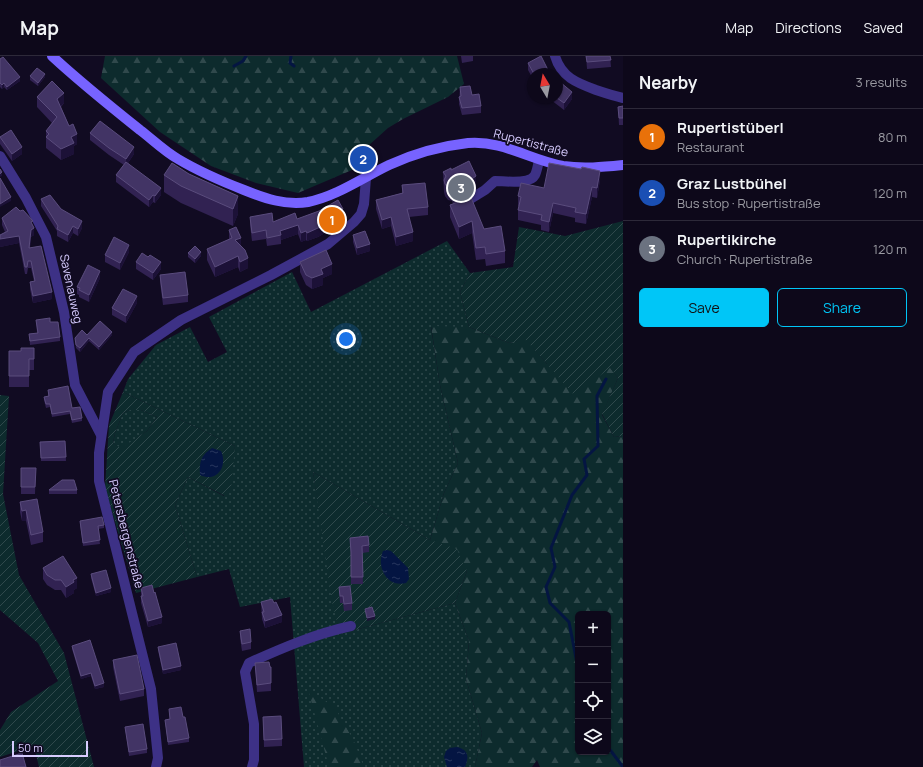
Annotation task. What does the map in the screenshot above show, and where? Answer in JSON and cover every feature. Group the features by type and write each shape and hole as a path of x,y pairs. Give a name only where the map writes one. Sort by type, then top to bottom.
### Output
{"main road":[{"name":"Rupertistraße","path":"52,56 123,117 176,158 247,191 276,201 308,202 331,195 389,165 418,154 468,143 498,144 539,160 562,166 579,168 623,165"}],"street":[{"path":"555,56 561,70 568,78 578,83 623,98"},
{"name":"Savenauweg","path":"0,156 26,198 46,238 64,312 75,385 101,435"},
{"path":"467,201 485,190 495,181 525,182 533,178 537,171 539,160"},
{"name":"Petersbergenstraße","path":"156,767 158,758 151,689 99,481 99,453 108,392 134,352 181,320 271,275 328,244 354,222 361,214 364,204 366,178"},
{"path":"252,767 254,760 254,724 245,672 246,667 249,663 321,633 351,626"}],"green space":[{"path":"105,56 457,56 464,84 448,97 388,128 368,146 352,170 298,193 256,183 211,166 160,132 101,78"},
{"path":"623,221 623,436 614,437 602,414 618,378 610,368 574,395 526,340 509,343 469,327 460,292 470,273 513,267 519,227 565,236"},
{"path":"447,241 470,273 460,292 469,327 431,327 440,385 458,463 444,493 430,540 313,472 340,634 455,603 469,641 466,679 482,733 475,767 304,767 290,597 240,607 229,569 197,577 175,505 188,477 224,496 235,446 123,392 128,379 156,345 190,327 208,362 227,352 209,317 292,272 311,312"},
{"path":"431,326 469,327 509,343 526,339 547,364 610,367 618,378 602,415 614,437 623,436 623,767 540,767 537,760 532,767 475,767 482,733 466,679 469,641 455,603 467,571 430,540 444,493 458,463 440,385"},
{"path":"123,392 235,446 231,488 225,496 188,477 175,505 197,577 136,593 105,488 109,425","holes":["130,410 141,410 157,417 147,431 121,448 113,443 115,433 123,413"]},
{"path":"0,395 9,396 3,494 19,575 64,653 94,767 39,767 34,746 0,757 0,730 11,712 58,681 38,643 0,610"},
{"path":"130,410 141,410 157,417 147,431 121,449 113,443 115,433 123,413"},
{"path":"313,472 430,540 457,549 467,571 455,603 340,634 332,602"},
{"path":"308,689 335,708 353,739 364,767 329,767"}],"water":[{"path":"212,448 221,451 223,457 222,467 220,472 216,475 206,477 200,475 200,466 205,453"},
{"path":"383,551 391,551 408,568 409,579 406,583 399,584 393,582 385,575 382,569 381,557"},
{"path":"457,747 464,750 467,754 465,767 447,767 444,757 446,751 450,748"}],"building":[{"path":"541,56 547,68 531,68 528,63"},
{"path":"586,56 610,56 611,60 587,62"},
{"path":"3,57 20,77 7,87 4,83 2,85 0,83 0,59"},
{"path":"37,68 45,74 38,83 30,76"},
{"path":"52,81 64,93 57,99 69,126 73,124 77,134 71,137 74,143 61,149 46,137 49,134 46,131 57,117 37,97"},
{"path":"563,84 572,92 564,103 563,102"},
{"path":"470,86 472,95 479,94 481,106 462,108 459,97 461,96 460,87"},
{"path":"623,106 623,118 619,118 618,107"},
{"path":"100,121 134,147 126,159 90,133"},
{"path":"11,130 22,147 12,154 0,137"},
{"path":"469,161 476,176 462,186 461,192 464,195 470,195 484,229 501,226 505,251 486,254 485,247 476,248 472,221 459,227 450,205 458,202 452,189 448,188 445,184 444,180 446,176 443,172 451,168 451,170"},
{"path":"126,162 161,188 155,196 153,195 149,200 116,175"},
{"path":"172,163 189,174 238,196 233,209 181,186 164,175"},
{"path":"549,163 600,171 597,188 592,187 586,214 575,212 576,208 553,203 549,222 541,220 542,215 518,210 521,197 518,196 521,183 544,188"},
{"path":"0,178 11,197 0,204"},
{"path":"425,183 428,207 407,209 413,232 396,237 391,217 382,220 376,200 403,193 402,185"},
{"path":"50,195 61,209 82,221 78,229 73,226 68,235 57,229 58,226 41,199"},
{"path":"338,200 344,214 307,233 306,231 301,233 298,225 280,231 281,235 267,238 266,230 252,233 250,217 272,213 273,222 295,213 297,219 319,211"},
{"path":"16,207 20,211 23,210 33,221 31,222 34,228 31,230 29,248 41,246 52,292 33,296 30,282 35,281 31,261 28,261 27,267 25,267 19,236 0,239 0,235 8,231 2,218"},
{"path":"236,227 241,238 235,240 245,250 248,258 240,262 238,256 215,267 207,249 232,238 229,230"},
{"path":"365,231 370,244 357,248 353,235"},
{"path":"114,237 129,245 120,263 105,255"},
{"path":"195,246 201,252 195,259 188,253"},
{"path":"326,250 332,264 321,269 323,274 312,278 306,275 300,262"},
{"path":"142,253 148,257 150,255 161,262 153,273 136,262"},
{"path":"88,265 100,271 89,295 79,290 80,288 77,287"},
{"path":"185,272 188,295 163,298 160,275"},
{"path":"123,289 137,296 126,316 112,308"},
{"path":"50,318 50,322 58,322 60,337 30,341 29,334 38,333 36,320"},
{"path":"100,321 112,332 99,347 89,338 80,348 76,345 75,338 82,330 87,335"},
{"path":"21,348 34,348 34,359 29,359 29,376 9,376 9,351 21,351"},
{"path":"68,386 72,408 80,407 82,418 72,420 70,411 52,414 50,404 46,404 44,397 49,396 48,390"},
{"path":"65,441 66,457 41,458 40,442"},
{"path":"21,468 36,468 35,487 21,487"},
{"path":"62,480 74,480 77,490 49,490"},
{"path":"37,499 43,532 31,535 26,510 22,511 20,502"},
{"path":"102,517 104,525 98,526 100,540 83,543 80,521"},
{"path":"368,536 369,545 362,546 363,577 351,577 350,538"},
{"path":"63,556 77,578 66,587 61,580 55,580 47,575 43,568"},
{"path":"106,570 111,588 96,593 91,574"},
{"path":"152,585 162,617 148,621 141,596 143,596 141,588"},
{"path":"350,586 352,603 344,604 343,596 340,596 339,587"},
{"path":"272,599 274,603 276,602 282,615 265,621 261,602"},
{"path":"372,607 375,616 367,618 365,609"},
{"path":"250,629 251,642 242,644 240,631"},
{"path":"90,640 104,683 95,686 91,673 81,676 72,646"},
{"path":"176,643 181,666 163,670 158,647"},
{"path":"137,655 144,689 120,694 113,660"},
{"path":"269,662 271,667 271,683 257,685 255,663"},
{"path":"181,707 183,717 185,717 189,738 168,742 165,720 170,719 169,709"},
{"path":"281,716 282,739 264,740 263,717"},
{"path":"143,724 147,749 129,752 125,727"},
{"path":"22,753 26,767 0,767 0,760"}],"waterway":[{"path":"234,66 243,61 246,56"},
{"path":"291,56 290,63 294,66"},
{"path":"575,653 569,622 550,603 546,587 555,567 551,548 572,495 587,475 584,459 598,446 597,396 606,379"},
{"path":"611,751 623,767"}],"place":[{"name":"Graz Lustbühel","path":"363,159"},
{"name":"Rupertikirche","path":"461,188"},
{"name":"Rupertistüberl","path":"332,220"}]}
